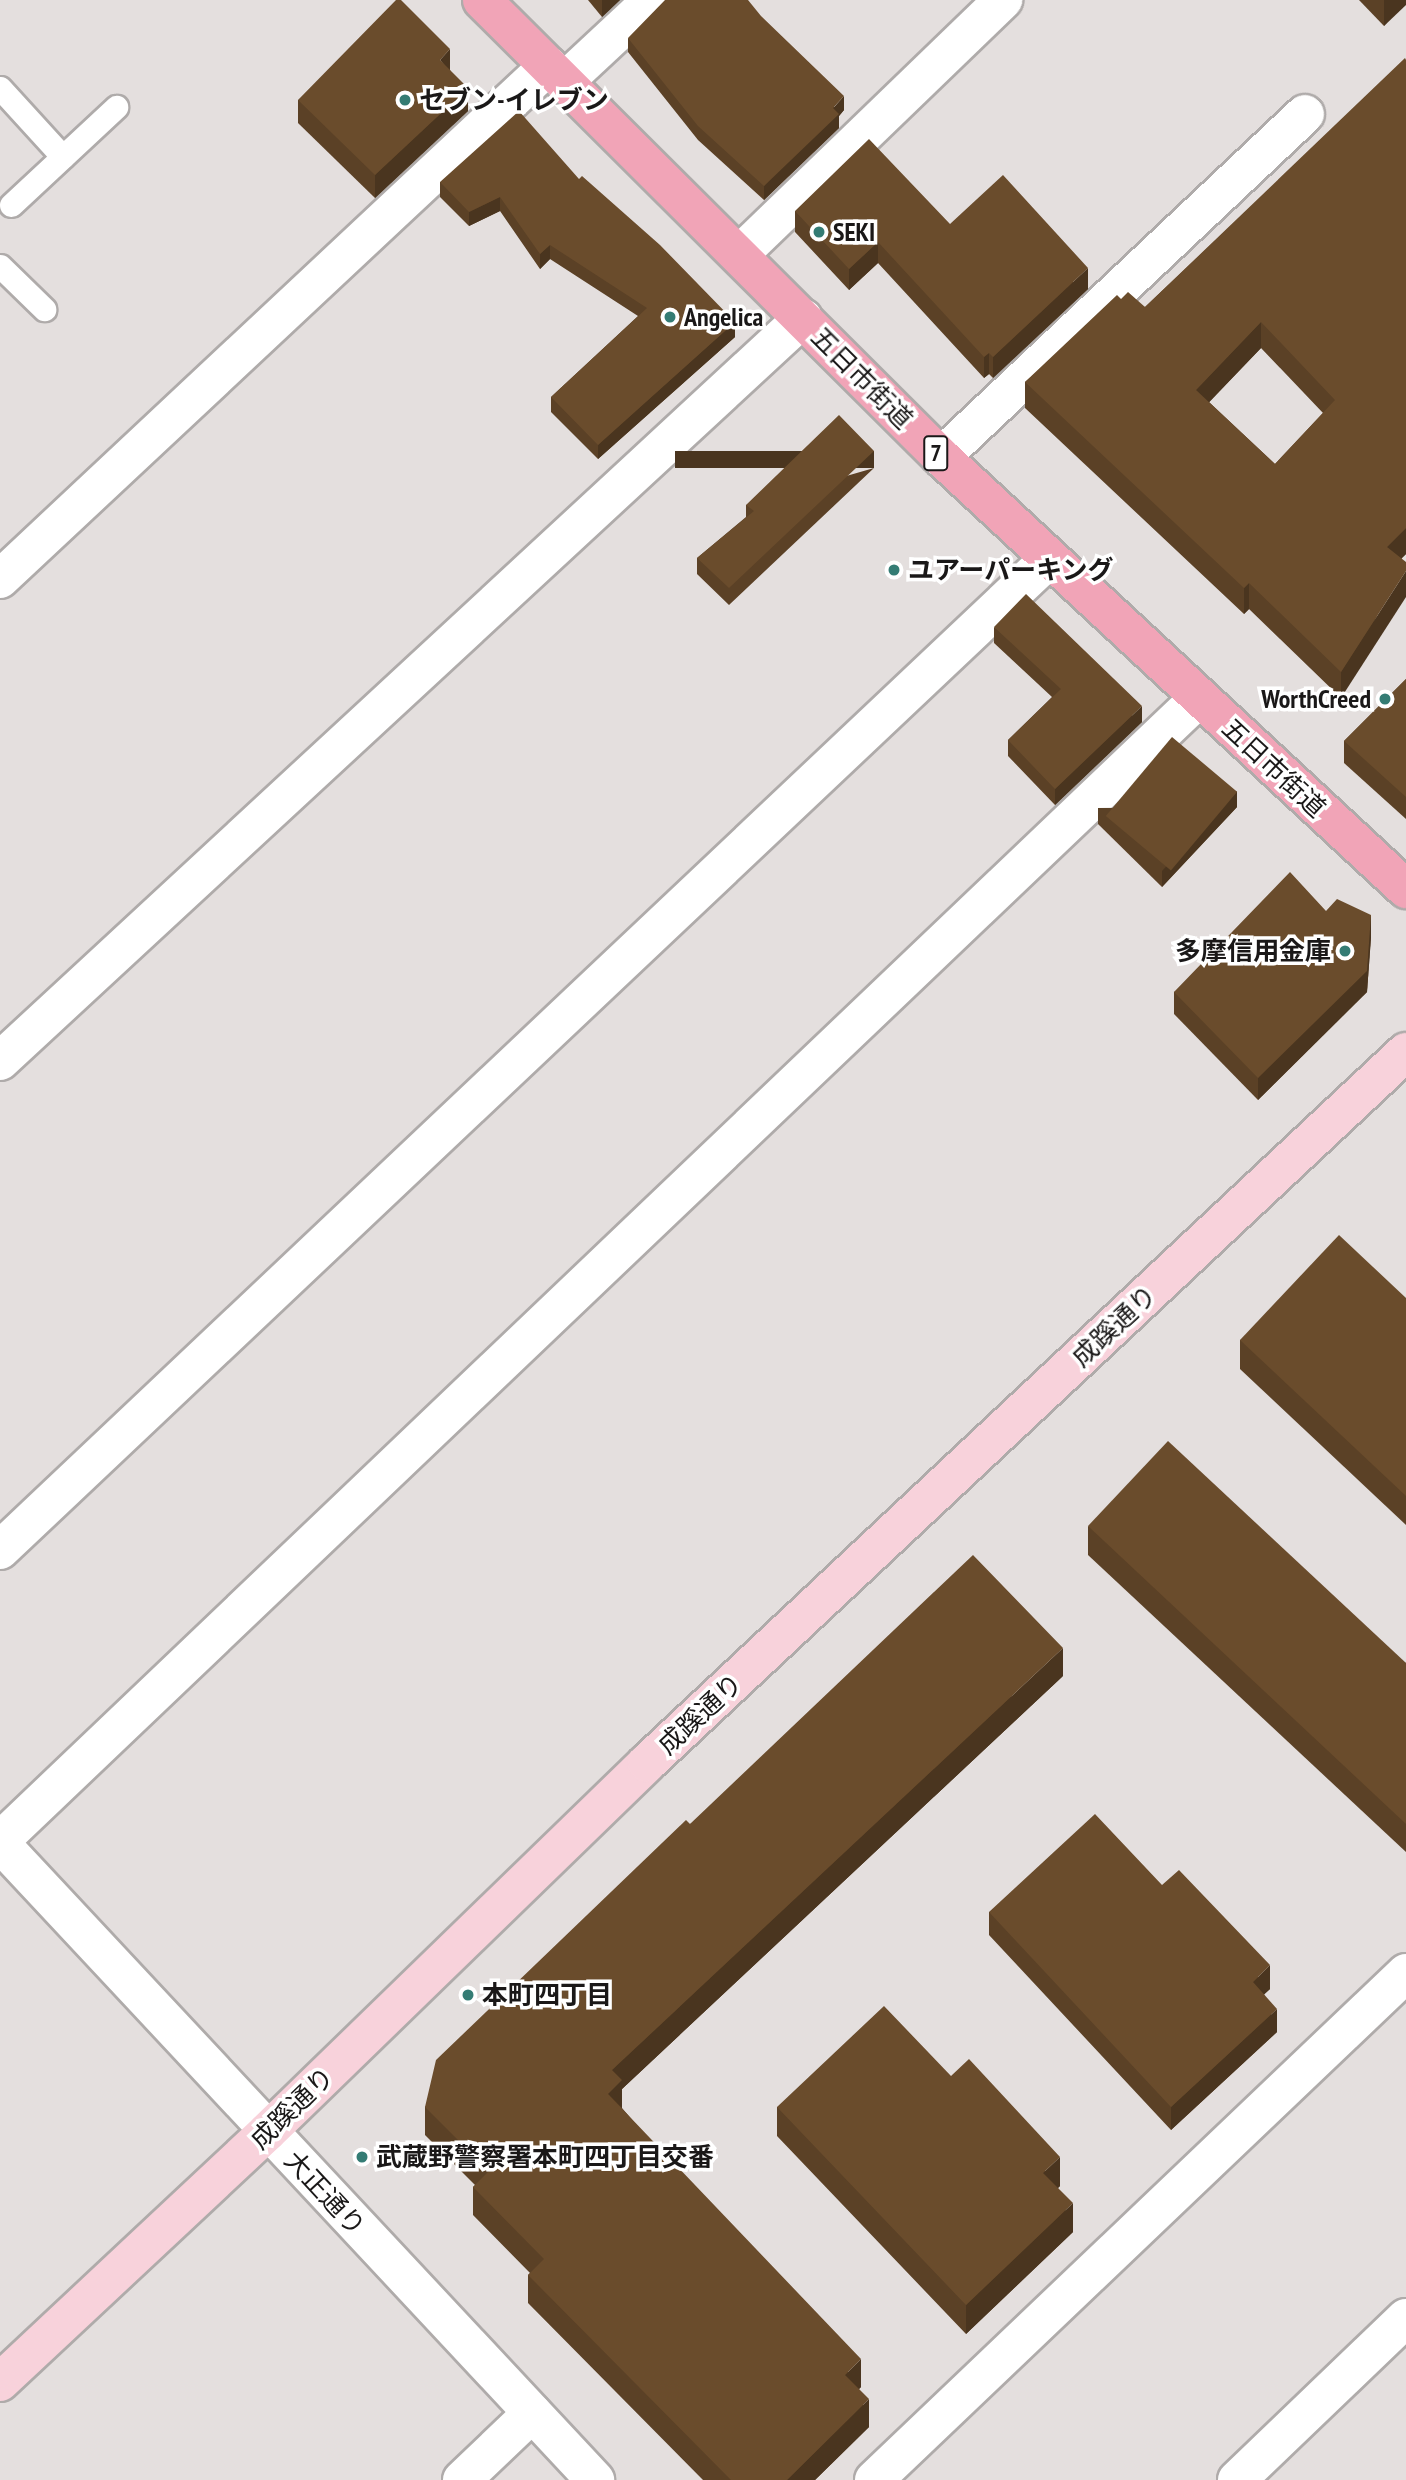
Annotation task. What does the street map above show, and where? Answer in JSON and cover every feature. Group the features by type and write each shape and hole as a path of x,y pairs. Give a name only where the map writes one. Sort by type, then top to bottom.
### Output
{"main road":[{"name":"五日市街道","path":"482,0 941,457 1406,889"}],"street":[{"path":"0,579 556,74 652,0"},
{"path":"740,254 1003,0"},
{"path":"941,457 1305,114"},
{"path":"0,1061 803,318"},
{"path":"0,1550 1050,558"},
{"path":"0,1842 1199,698"},
{"name":"成蹊通り","path":"0,2382 267,2132 647,1763 1406,1052"},
{"name":"大正通り","path":"0,1842 267,2132 595,2480"},
{"path":"874,2480 1406,1973"},
{"path":"1237,2480 1406,2318"},
{"path":"462,2480 532,2413"}],"lane":[{"path":"0,88 63,157"},
{"path":"11,205 116,107"},
{"path":"0,266 44,309"}],"building":[{"path":"396,0 401,0 450,49 440,60 468,88 375,175 298,100"},
{"path":"665,0 748,0 761,16 844,96 833,108 839,114 764,186 698,126 628,38"},
{"path":"1405,58 1406,528 1387,547 1406,562 1406,571 1341,672 1249,583 1244,588 1025,382 1117,295 1121,299 1128,292 1145,307","holes":["1261,322 1335,400 1275,464 1196,390"]},
{"path":"519,111 579,179 582,176 660,245 735,322 598,445 551,397 647,308 550,245 540,254 500,197 469,212 440,182"},
{"path":"869,139 950,224 1003,175 1088,268 993,357 989,353 984,357 878,242 849,269 795,211"},
{"path":"839,415 874,451 729,588 697,558 754,511 746,505"},
{"path":"1026,594 1142,706 1055,789 1008,740 1061,689 994,627"},
{"path":"1406,679 1406,797 1344,741"},
{"path":"1172,737 1237,792 1171,871 1106,816"},
{"path":"1290,872 1326,911 1337,899 1371,915 1367,971 1258,1078 1174,992"},
{"path":"1339,1235 1406,1298 1406,1496 1240,1340"},
{"path":"1168,1441 1406,1663 1406,1824 1088,1526"},
{"path":"973,1555 1063,1648 612,2070 622,2080 608,2094 861,2359 845,2375 869,2399 787,2480 731,2480 528,2275 544,2259 473,2187 489,2171 425,2107 436,2060 686,1820 690,1824"},
{"path":"1095,1814 1162,1885 1179,1870 1270,1965 1253,1982 1277,2009 1171,2107 989,1912"},
{"path":"884,2006 951,2076 969,2059 1060,2157 1043,2173 1073,2203 966,2305 777,2107"}],"place":[{"name":"セブン-イレブン","path":"405,100"},
{"name":"SEKI","path":"819,232"},
{"name":"Angelica","path":"670,317"},
{"name":"ユアーパーキング","path":"894,570"},
{"name":"WorthCreed","path":"1385,699"},
{"name":"多摩信用金庫","path":"1345,951"},
{"name":"本町四丁目","path":"468,1995"},
{"name":"武蔵野警察署本町四丁目交番","path":"362,2157"}]}
